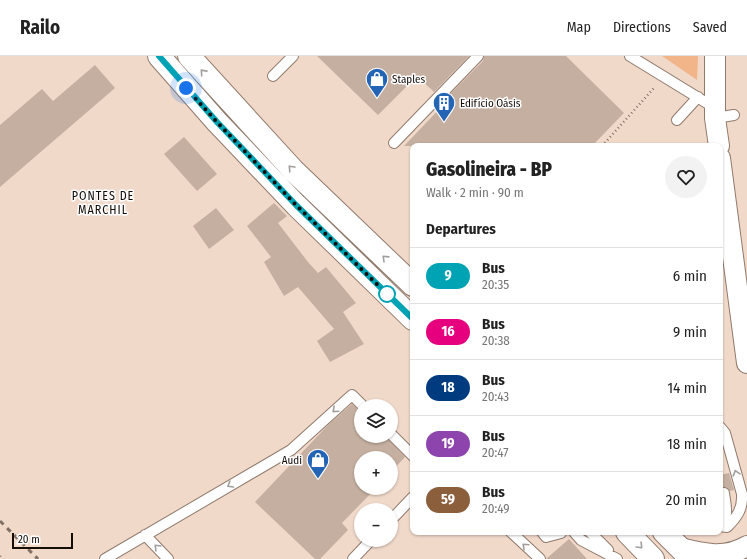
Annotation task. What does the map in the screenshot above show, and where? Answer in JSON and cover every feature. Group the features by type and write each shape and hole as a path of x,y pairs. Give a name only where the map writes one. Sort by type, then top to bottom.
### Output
{"main road":[{"path":"159,56 217,122 296,205 410,316"},
{"path":"189,56 294,171 410,282"},
{"path":"630,535 653,559"},
{"path":"668,535 683,546"}],"street":[{"path":"715,56 715,113 718,143"},
{"path":"723,182 747,363"},
{"path":"683,546 705,554 724,556 738,552 747,546"}],"lane":[{"path":"273,76 292,56"},
{"path":"394,143 478,56"},
{"path":"630,56 698,98 715,113 734,115"},
{"path":"677,120 698,98"},
{"path":"105,559 291,450 352,395 356,399"},
{"path":"723,431 725,433 742,494 742,501 740,512 735,520 727,527 723,526"},
{"path":"398,441 410,453"},
{"path":"723,522 726,517 724,493"},
{"path":"398,513 410,500"},
{"path":"145,535 168,559"},
{"path":"514,535 540,559"},
{"path":"576,535 581,540 617,559"},
{"path":"593,535 617,559"},
{"path":"353,559 364,547"}],"path":[{"path":"605,143 663,77"}],"shaded area":[{"path":"662,56 698,56 697,80"}],"building":[{"name":"Staples","path":"317,56 469,56 434,92 417,76 378,115"},
{"path":"484,56 566,56 624,113 595,143 410,143 410,146 404,146 445,103 443,101 483,61"},
{"path":"95,65 115,88 0,187 0,125 42,89 53,101"},
{"path":"184,137 217,174 197,191 164,154"},
{"path":"274,203 287,216 278,223 308,262 318,273 326,267 356,303 343,312 364,344 330,362 317,341 334,329 298,287 284,296 264,262 271,257 247,226"},
{"path":"216,208 234,230 209,249 193,226"},
{"name":"Audi","path":"352,404 354,406 354,443 392,443 405,457 398,464 398,451 354,451 354,495 369,495 361,503 354,503 354,511 342,523 348,530 320,559 315,559 255,502 328,425"},
{"path":"729,473 734,490 730,491 726,487 723,488 723,474"},
{"path":"569,539 587,559 546,559"}],"railway":[{"path":"0,521 38,559"}],"bus line":[{"name":"9","path":"159,56 217,122 296,205 410,316"}],"place":[{"name":"Staples","path":"377,98"},
{"name":"Edifício Oásis","path":"444,122"},
{"name":"Audi","path":"318,480"}],"district":[{"name":"PONTES DE MARCHIL","path":"103,203"}],"route":[{"path":"186,88 296,205 387,294"}]}
